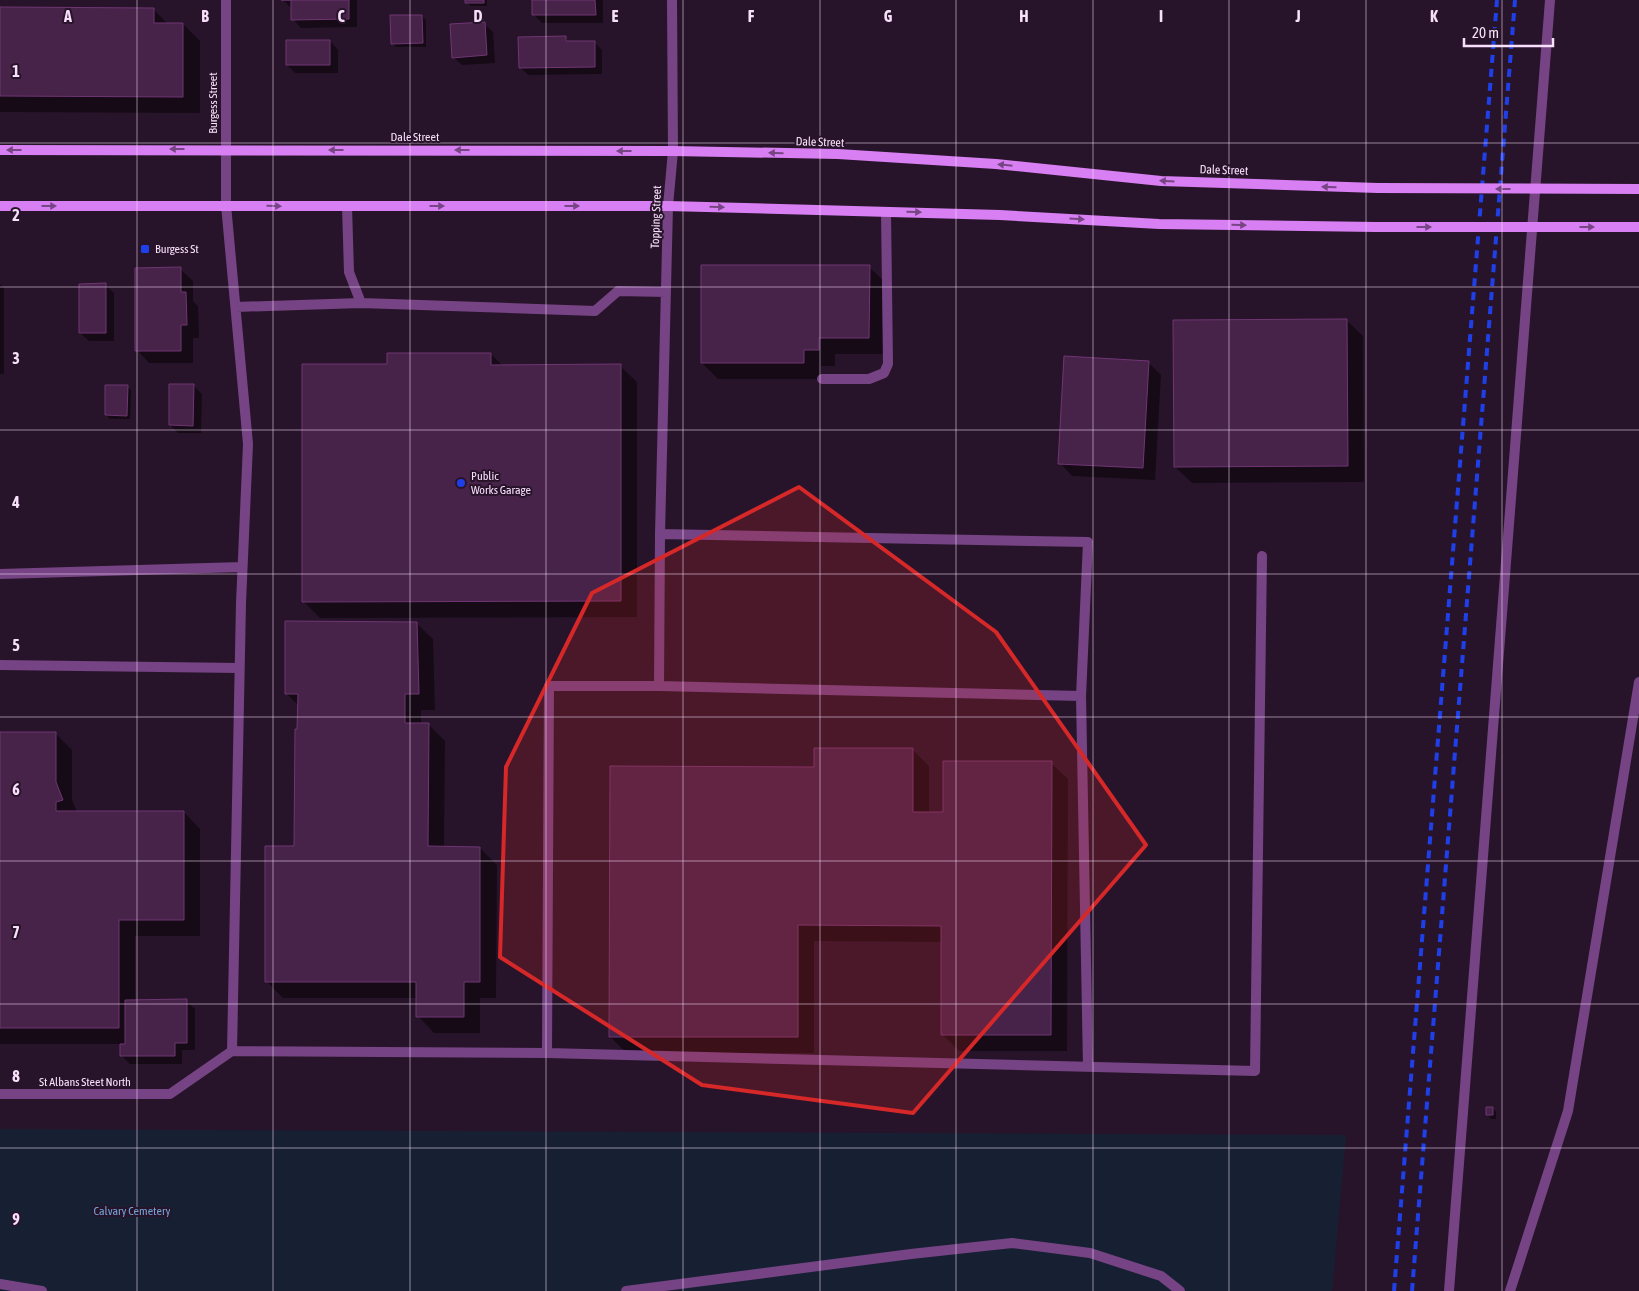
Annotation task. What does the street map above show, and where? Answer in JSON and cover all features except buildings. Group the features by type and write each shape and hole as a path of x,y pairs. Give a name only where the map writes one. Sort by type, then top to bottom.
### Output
{"main road":[{"name":"Dale Street","path":"0,150 673,151 838,154 996,164 1161,181 1378,188 1639,189"},
{"path":"0,206 668,206 1000,215 1159,224 1376,227 1639,227"}],"street":[{"name":"Burgess Street","path":"226,0 226,205 248,444 239,668 232,1051"},
{"name":"Topping Street","path":"659,686 660,534 668,206 673,151 672,0"},
{"path":"1448,1291 1550,0"},
{"path":"347,206 349,272 361,303"},
{"path":"822,379 869,379 884,374 888,364 886,212"},
{"path":"236,307 361,303 595,310 618,291 666,292"},
{"path":"660,534 1088,542 1082,696 1088,1067"},
{"path":"232,1051 547,1053 1255,1071 1262,556"},
{"path":"0,574 242,567"},
{"path":"0,665 239,668"},
{"path":"1510,1291 1568,1111 1639,682"},
{"path":"547,1053 549,686 659,686 1082,696"},
{"name":"St Albans Steet North","path":"0,1094 170,1094 232,1051"},
{"path":"626,1291 911,1254 1012,1243 1090,1253 1161,1276 1180,1291"},
{"path":"0,1284 42,1291"}],"highlighted area":[{"path":"799,487 996,632 1146,845 913,1113 702,1085 500,957 506,767 592,593"}],"green space":[{"name":"Calvary Cemetery","path":"0,1129 1346,1135 1332,1291 0,1291"}],"railway":[{"path":"1394,1291 1497,0"},
{"path":"1412,1291 1515,0"}],"place":[{"name":"Burgess St","path":"145,249"},
{"name":"Public Works Garage","path":"461,483"}]}
